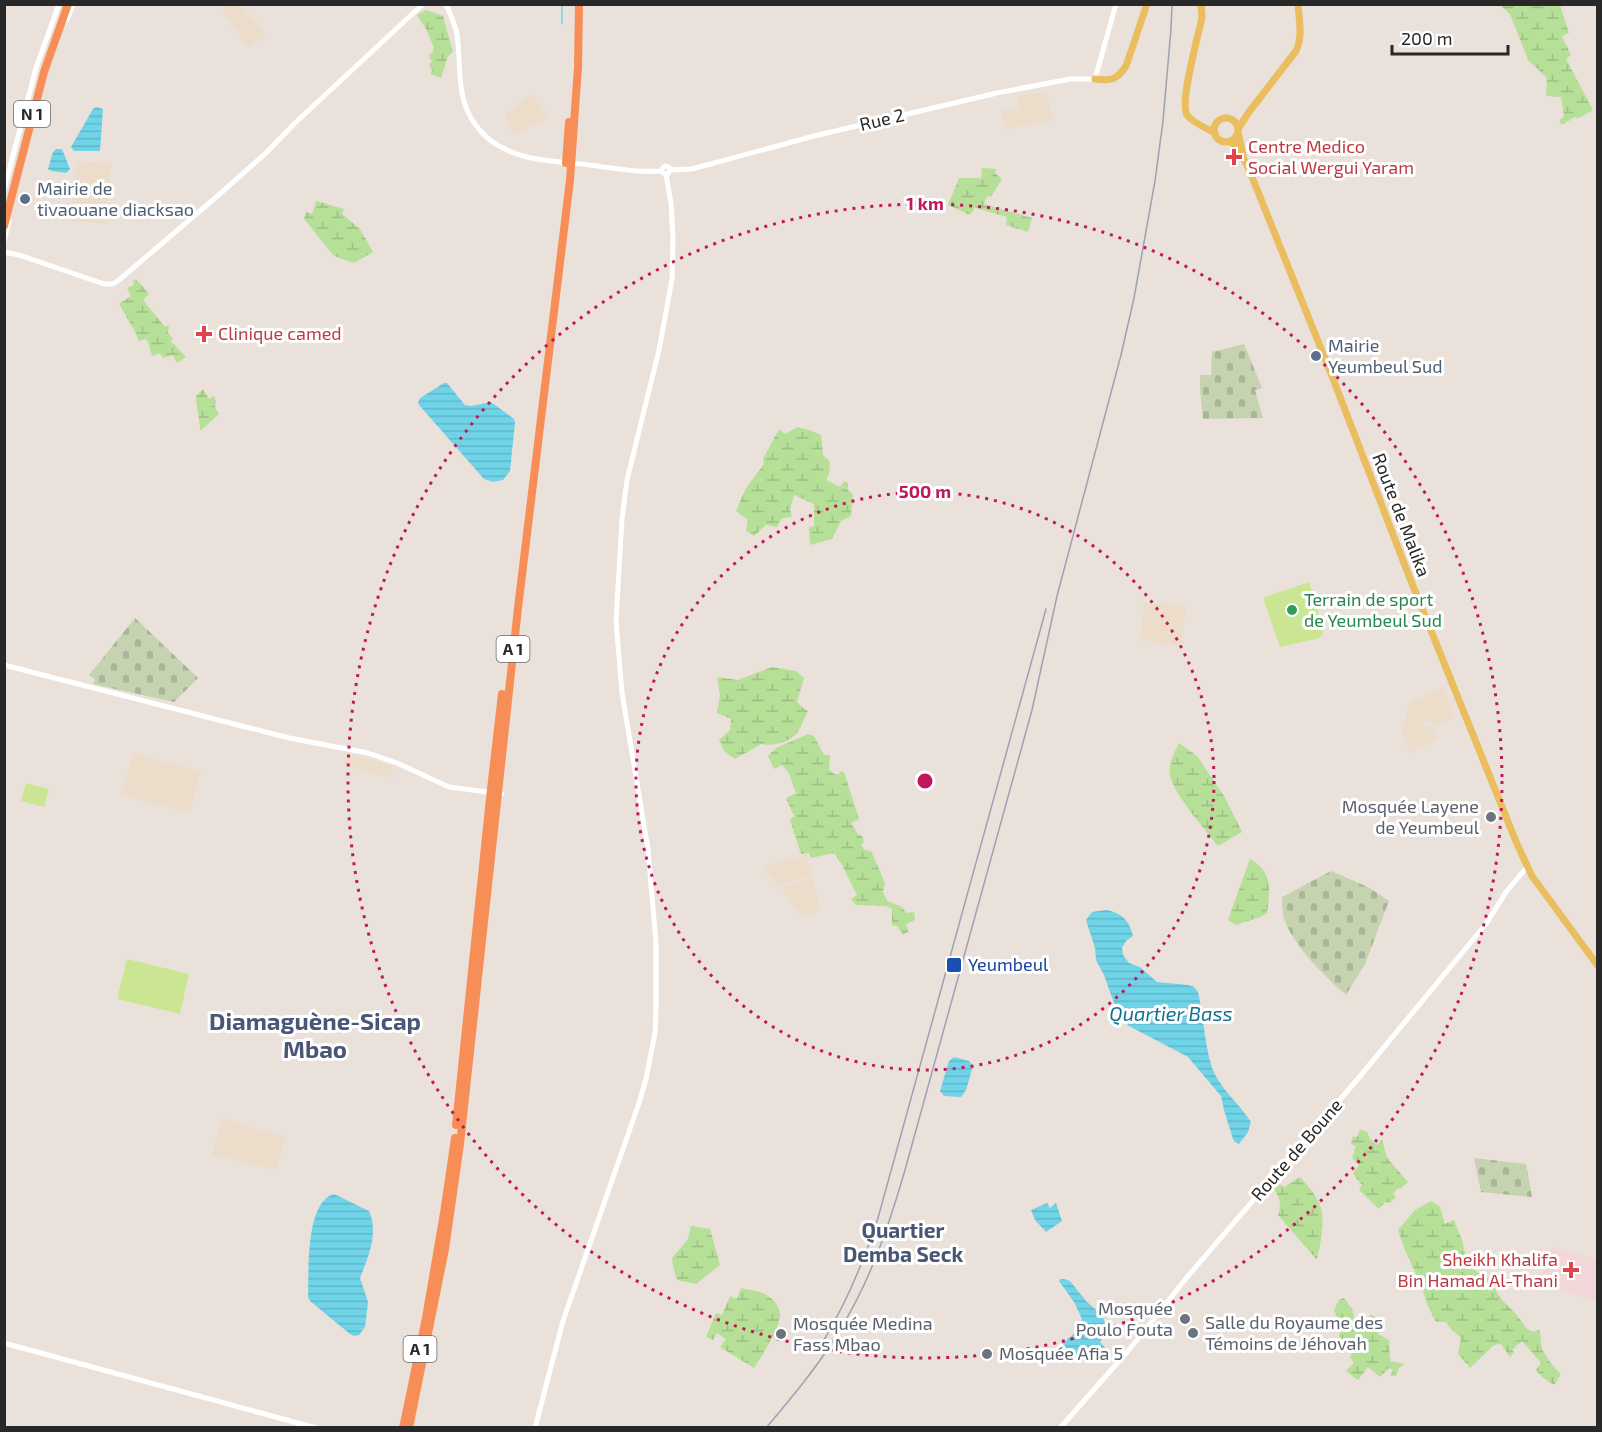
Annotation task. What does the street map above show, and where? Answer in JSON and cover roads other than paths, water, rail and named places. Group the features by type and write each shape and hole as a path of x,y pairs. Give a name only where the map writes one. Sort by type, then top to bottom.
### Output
{"highway":[{"name":"N 1","path":"4,205 38,68 61,4"},
{"name":"N 1","path":"4,226 44,72 70,4"},
{"name":"A 1","path":"403,1428 426,1318 454,1143 491,789 565,170 573,69 574,4"},
{"name":"A 1","path":"409,1428 445,1248 459,1155 518,608 571,170 578,76 579,4"}],"main road":[{"path":"1095,79 1111,80 1122,72 1147,4"},
{"path":"1201,4 1202,17 1184,104 1188,115 1202,125 1215,129"},
{"path":"1237,128 1226,118 1219,121 1215,129 1222,141 1230,141 1236,137 1237,128 1293,56 1299,45 1300,35 1298,4"},
{"name":"Route de Malika","path":"1237,128 1245,161"},
{"name":"Route de Malika","path":"1230,141 1245,161 1527,867 1598,966"}],"street":[{"path":"4,241 47,74 70,4"},
{"path":"4,252 20,255 105,284 113,284 266,153 423,4"},
{"name":"Rue 2","path":"446,4 455,25 464,101 480,131 493,143 512,153 581,164 634,170 692,169 814,136 997,93 1070,79 1095,79"},
{"path":"1095,79 1116,4"},
{"path":"535,1428 563,1321 639,1103 654,1034 657,987 653,895 647,844 622,693 616,621 622,519 627,480 660,350 672,279 673,238 666,171"},
{"path":"4,190 9,179"},
{"path":"4,664 289,738 368,753 397,763 449,787 502,794"},
{"name":"Route de Boune","path":"1060,1428 1352,1086 1486,924 1506,892 1527,867"},
{"path":"4,1343 315,1428"}],"water":[{"path":"96,107 103,109 100,151 74,151 71,147"},
{"path":"56,149 62,149 70,169 66,173 48,169"},
{"path":"447,383 465,405 491,402 514,419 510,471 503,480 493,482 484,479 419,405 420,398"},
{"name":"Quartier Bass","path":"1106,910 1121,915 1129,926 1133,936 1122,948 1123,955 1129,963 1140,967 1157,982 1188,985 1194,987 1198,992 1207,1049 1213,1070 1221,1084 1251,1122 1248,1132 1239,1144 1233,1139 1221,1096 1188,1057 1129,1026 1118,1014 1096,960 1095,948 1086,920 1092,912"},
{"path":"954,1057 969,1061 973,1066 966,1090 961,1097 944,1096 940,1091 949,1061"},
{"path":"334,1194 369,1211 372,1219 373,1237 360,1278 368,1302 365,1327 359,1335 354,1336 308,1297 309,1256 313,1224 325,1200"},
{"path":"1047,1203 1050,1208 1056,1203 1062,1221 1046,1232 1035,1220 1031,1210"},
{"path":"1061,1279 1070,1281 1086,1301 1102,1315 1105,1323 1099,1335 1102,1340 1100,1342 1107,1350 1099,1357 1092,1359 1081,1357 1072,1362 1060,1348 1078,1330 1082,1319 1074,1302 1059,1281"}],"waterway":[{"path":"562,4 562,24"}],"railway":[{"path":"766,1428 815,1367 852,1309 878,1251 905,1170 1032,710 1057,596 1121,355 1134,298 1155,181 1163,121 1172,4"},
{"path":"824,1340 854,1280 878,1218 1046,609"}],"place":[{"name":"Centre Medico Social Wergui Yaram","path":"1234,157"},
{"name":"Mairie de tivaouane diacksao","path":"25,199"},
{"name":"Clinique camed","path":"204,334"},
{"name":"Mairie Yeumbeul Sud","path":"1316,356"},
{"name":"Terrain de sport de Yeumbeul Sud","path":"1292,610"},
{"name":"Mosquée Layene de Yeumbeul","path":"1491,817"},
{"name":"Yeumbeul","path":"954,965"},
{"name":"Sheikh Khalifa Bin Hamad Al-Thani","path":"1571,1270"},
{"name":"Mosquée Poulo Fouta","path":"1185,1319"},
{"name":"Salle du Royaume des Témoins de Jéhovah","path":"1193,1333"},
{"name":"Mosquée Medina Fass Mbao","path":"781,1334"},
{"name":"Mosquée Afia 5","path":"987,1354"}],"district":[{"name":"Diamaguène-Sicap Mbao","path":"315,1036"},
{"name":"Quartier Demba Seck","path":"903,1243"}]}
